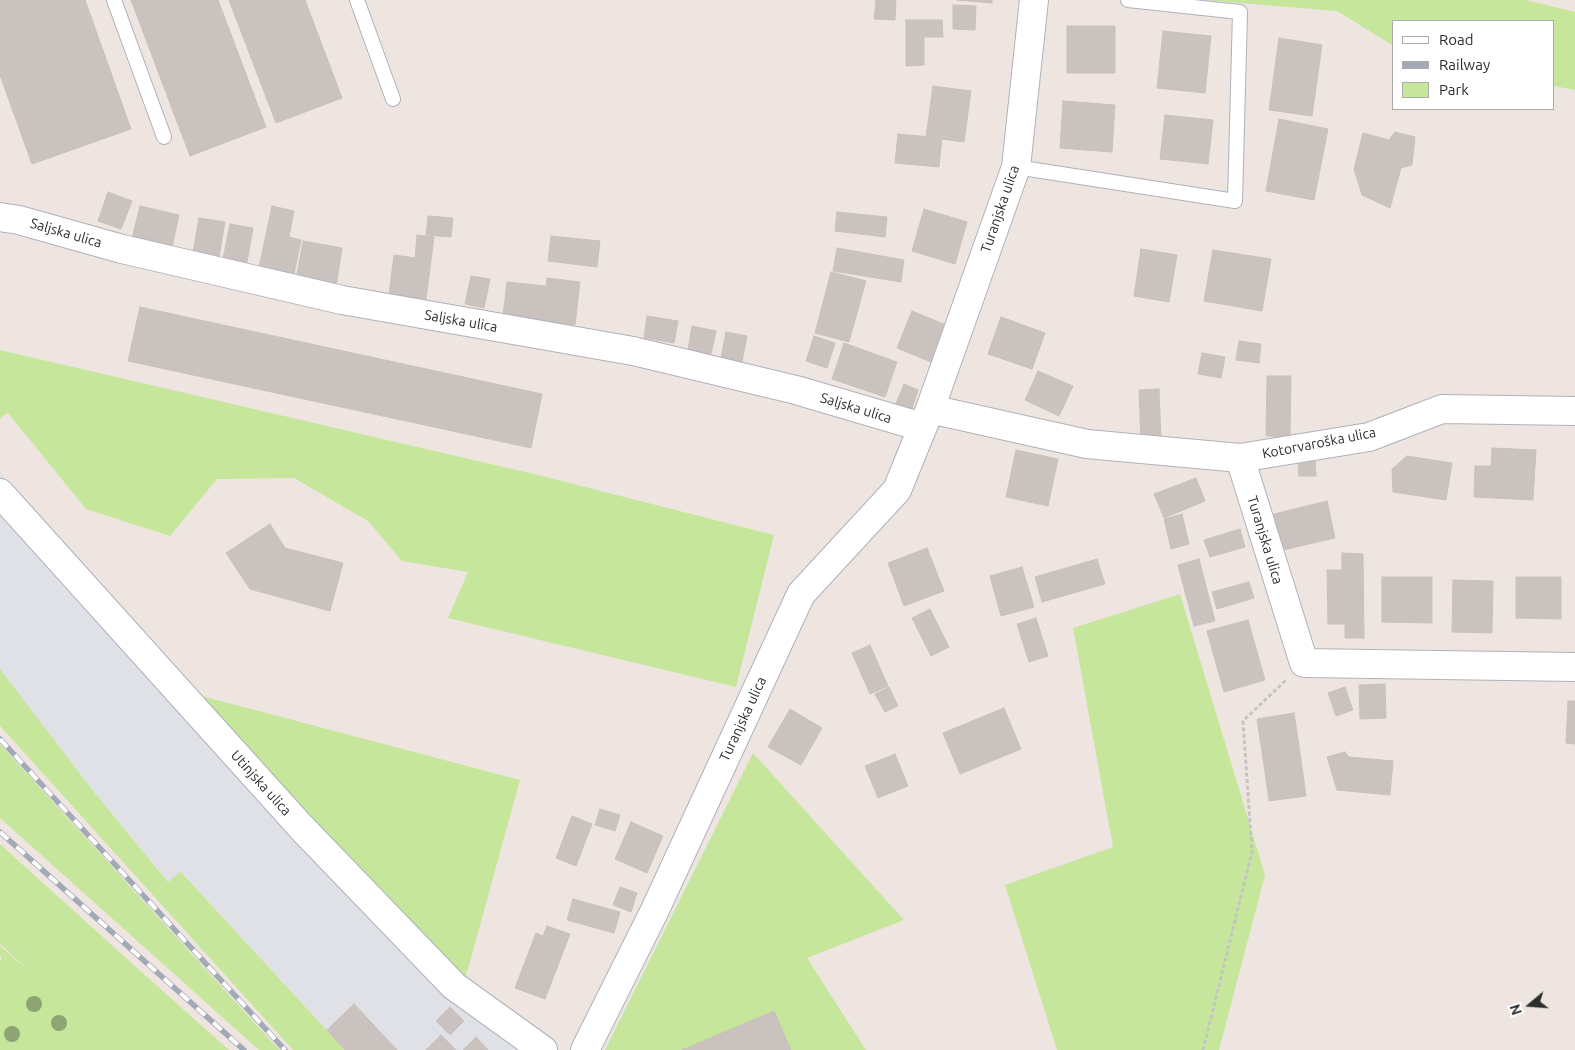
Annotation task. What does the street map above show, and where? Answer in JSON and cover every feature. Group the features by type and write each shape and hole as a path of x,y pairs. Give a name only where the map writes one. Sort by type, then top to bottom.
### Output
{"street":[{"name":"Turanjska ulica","path":"585,1050 654,912 801,594 897,490 926,418 1016,167 1034,0"},
{"name":"Saljska ulica","path":"0,217 19,220 122,249 342,300 633,351 796,390 926,418"},
{"name":"Kotorvaroška ulica","path":"1240,458 1369,437 1442,409 1575,411"},
{"path":"926,418 1087,444 1240,458"},
{"name":"Turanjska ulica","path":"1240,458 1304,663"},
{"name":"Utinjska ulica","path":"0,493 301,827 454,986 543,1050"},
{"path":"1304,663 1575,666"}],"lane":[{"path":"114,0 164,137"},
{"path":"357,0 393,99"},
{"path":"1016,167 1235,201 1240,12 1128,0"}],"path":[{"path":"1203,1050 1252,852 1243,721 1304,663"}],"shaded area":[{"path":"0,472 142,629 320,835 463,987 552,1050 345,1050 182,872 169,882 94,792 0,669"}],"green space":[{"path":"1204,0 1526,0 1575,12 1575,90 1555,86 1555,20 1392,20 1392,45 1337,11"},
{"path":"0,350 538,475 774,535 736,687 448,618 468,572 402,561 368,521 294,478 217,479 170,536 86,509 8,413 0,418"},
{"path":"1180,594 1265,875 1219,1050 1057,1050 1005,885 1113,847 1073,628"},
{"path":"0,669 94,792 168,882 181,872 345,1050 293,1050 0,726"},
{"path":"202,696 520,780 463,987 320,835"},
{"path":"0,744 280,1050 259,1050 0,818"},
{"path":"753,753 904,920 807,958 866,1050 605,1050"},
{"path":"0,844 229,1050 0,1050 0,961 2,958 0,956 0,946 37,978 0,944"}],"building":[{"path":"0,0 85,0 131,129 32,164 0,75"},
{"path":"131,0 218,0 266,127 190,156"},
{"path":"229,0 305,0 342,98 276,123"},
{"path":"876,0 896,0 895,20 874,19"},
{"path":"957,0 992,0 992,3"},
{"path":"953,5 976,6 975,30 953,29"},
{"path":"906,20 942,20 943,37 924,37 924,65 906,66"},
{"path":"1067,26 1115,26 1115,73 1067,73"},
{"path":"1163,31 1211,36 1205,93 1157,88"},
{"path":"1279,38 1322,45 1312,116 1269,110"},
{"path":"933,86 971,91 964,142 926,137"},
{"path":"1063,101 1115,105 1112,152 1060,148"},
{"path":"1165,115 1213,120 1208,164 1160,159"},
{"path":"1279,119 1328,129 1314,200 1266,191"},
{"path":"1395,132 1415,137 1412,165 1401,168 1390,208 1362,195 1354,169 1363,133 1389,140"},
{"path":"898,134 942,138 939,167 895,163"},
{"path":"108,192 132,201 121,229 98,221"},
{"path":"140,206 179,215 170,257 130,247"},
{"path":"272,206 294,211 289,237 301,240 293,279 258,272"},
{"path":"924,209 967,222 955,264 912,251"},
{"path":"837,212 887,217 885,237 835,231"},
{"path":"428,216 453,218 451,237 426,235"},
{"path":"199,218 225,222 217,269 191,264"},
{"path":"230,224 253,228 246,268 222,264"},
{"path":"417,235 434,237 425,307 388,303 394,255 415,258"},
{"path":"551,236 600,241 597,267 548,261"},
{"path":"303,241 342,248 336,287 296,280"},
{"path":"837,248 904,260 901,282 833,271"},
{"path":"1141,249 1177,255 1169,302 1134,296"},
{"path":"1213,250 1271,259 1262,311 1204,301"},
{"path":"831,272 866,281 849,342 815,333"},
{"path":"471,276 490,279 484,308 465,304"},
{"path":"547,278 580,282 575,325 542,320"},
{"path":"507,282 545,286 542,320 503,316"},
{"path":"140,307 542,394 531,448 128,361"},
{"path":"912,311 946,325 931,362 897,348"},
{"path":"647,316 678,321 674,343 644,338"},
{"path":"1001,317 1045,333 1032,369 988,354"},
{"path":"692,326 716,331 711,354 688,350"},
{"path":"726,332 747,336 742,362 721,358"},
{"path":"814,336 835,343 827,368 806,361"},
{"path":"1239,341 1261,344 1259,363 1236,360"},
{"path":"844,343 897,362 885,397 832,379"},
{"path":"1202,353 1225,357 1221,378 1198,374"},
{"path":"1038,371 1073,386 1059,416 1025,400"},
{"path":"1267,376 1291,376 1290,437 1266,436"},
{"path":"904,384 918,390 911,412 895,406"},
{"path":"1159,389 1161,441 1141,442 1139,390"},
{"path":"1492,448 1536,450 1533,500 1474,497 1475,466 1491,466"},
{"path":"1016,450 1058,459 1048,506 1006,497"},
{"path":"1407,456 1452,463 1446,500 1393,492 1392,469"},
{"path":"1315,460 1316,476 1299,476 1298,461"},
{"path":"1196,478 1205,501 1164,518 1154,494"},
{"path":"1327,501 1335,538 1283,550 1274,514"},
{"path":"1182,514 1189,544 1171,549 1164,519"},
{"path":"270,524 285,548 343,563 330,611 250,589 226,553"},
{"path":"1240,529 1245,547 1210,557 1204,540"},
{"path":"927,548 944,591 904,606 888,563"},
{"path":"1342,553 1363,554 1364,638 1345,638 1345,624 1328,624 1327,570 1342,570"},
{"path":"1097,559 1105,584 1042,602 1035,577"},
{"path":"1199,559 1215,621 1194,626 1178,565"},
{"path":"1022,567 1034,607 1001,616 990,576"},
{"path":"1382,577 1432,577 1432,623 1382,622"},
{"path":"1516,577 1561,577 1561,619 1516,618"},
{"path":"1453,580 1493,581 1492,633 1452,632"},
{"path":"1249,582 1254,598 1217,609 1212,592"},
{"path":"930,609 949,647 931,656 912,618"},
{"path":"1036,618 1048,656 1029,662 1017,624"},
{"path":"1248,620 1265,680 1224,692 1207,631"},
{"path":"870,645 888,686 870,694 852,653"},
{"path":"1385,684 1386,718 1360,719 1359,685"},
{"path":"889,687 898,706 885,712 875,694"},
{"path":"1345,687 1353,710 1336,716 1328,693"},
{"path":"1568,701 1575,701 1575,744 1566,743"},
{"path":"1004,708 1021,749 960,774 943,733"},
{"path":"790,709 822,728 801,765 768,747"},
{"path":"1294,713 1301,760 1264,765 1257,719"},
{"path":"1345,752 1349,757 1393,761 1390,795 1337,790 1327,757"},
{"path":"895,754 908,786 878,798 865,766"},
{"path":"1301,760 1306,796 1269,801 1264,765"},
{"path":"600,809 620,815 615,831 595,825"},
{"path":"572,816 592,824 576,866 556,858"},
{"path":"631,822 663,836 647,873 615,859"},
{"path":"620,887 637,893 631,912 613,905"},
{"path":"573,899 620,912 614,933 567,920"},
{"path":"547,926 570,934 545,999 515,988 536,933 543,936"},
{"path":"354,1004 397,1050 345,1050 327,1030"},
{"path":"450,1007 464,1021 450,1035 436,1021"},
{"path":"774,1011 791,1050 682,1050"},
{"path":"441,1035 456,1050 426,1050"},
{"path":"476,1037 488,1050 463,1050"}],"railway":[{"path":"0,739 285,1050"},
{"path":"0,832 244,1050"}]}
